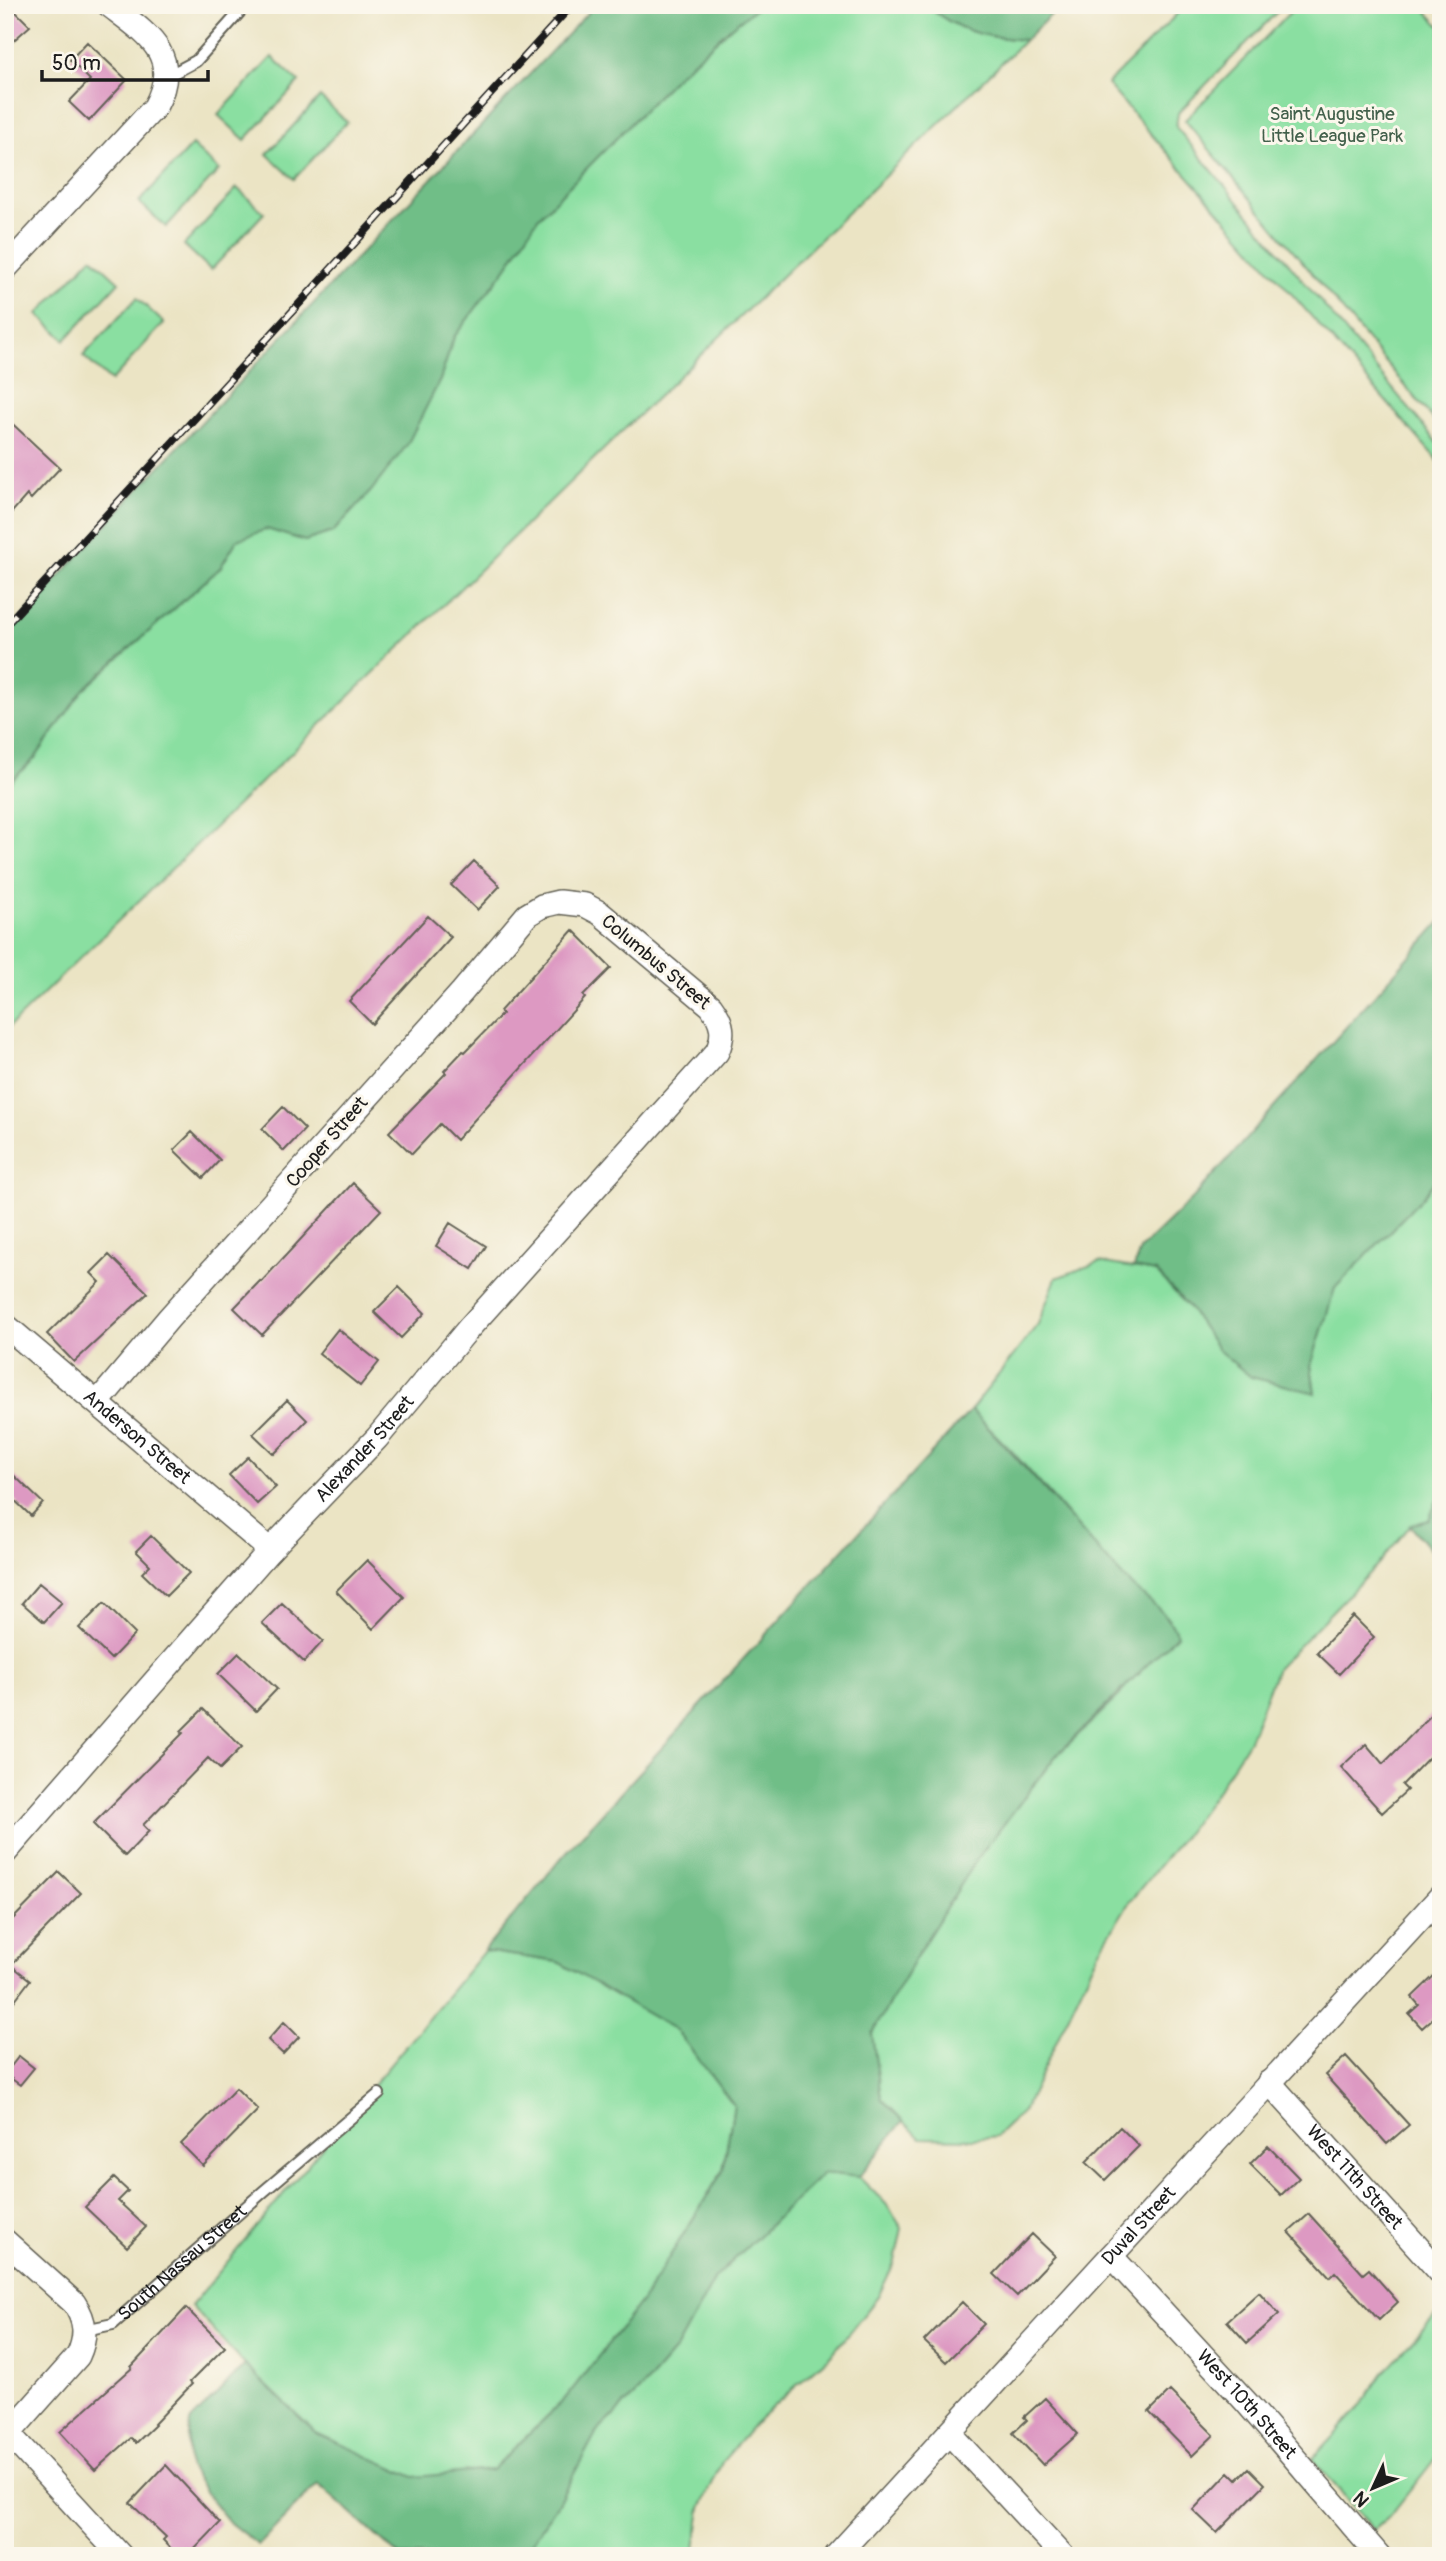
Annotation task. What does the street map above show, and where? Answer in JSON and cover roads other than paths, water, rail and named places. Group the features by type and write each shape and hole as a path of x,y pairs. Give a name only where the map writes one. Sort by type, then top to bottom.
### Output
{"street":[{"path":"5,269 155,107 162,93 165,70 157,46 146,33 109,5"},
{"name":"Columbus Street","path":"568,901 585,905 600,913 711,1006 722,1025 721,1042"},
{"name":"Cooper Street","path":"98,1402 169,1318 462,992 527,915 542,906 568,901"},
{"name":"Alexander Street","path":"5,1853 270,1550 377,1438 469,1328 717,1052 721,1042"},
{"name":"Anderson Street","path":"5,1325 270,1550"},
{"name":"Duval Street","path":"836,2556 1269,2082 1437,1908"},
{"name":"West 11th Street","path":"1269,2082 1441,2273"},
{"path":"5,2241 74,2303 82,2315 85,2330 84,2343 78,2356 7,2436 121,2556"},
{"name":"West 10th Street","path":"1111,2256 1246,2402 1379,2556"},
{"path":"950,2434 1063,2556"}],"lane":[{"path":"165,70 196,61 246,5"},
{"name":"South Nassau Street","path":"85,2330 113,2324 379,2094"}],"railway":[{"path":"5,626 572,5"}],"park label":[{"name":"Saint Augustine Little League Park","path":"1332,125"}]}
